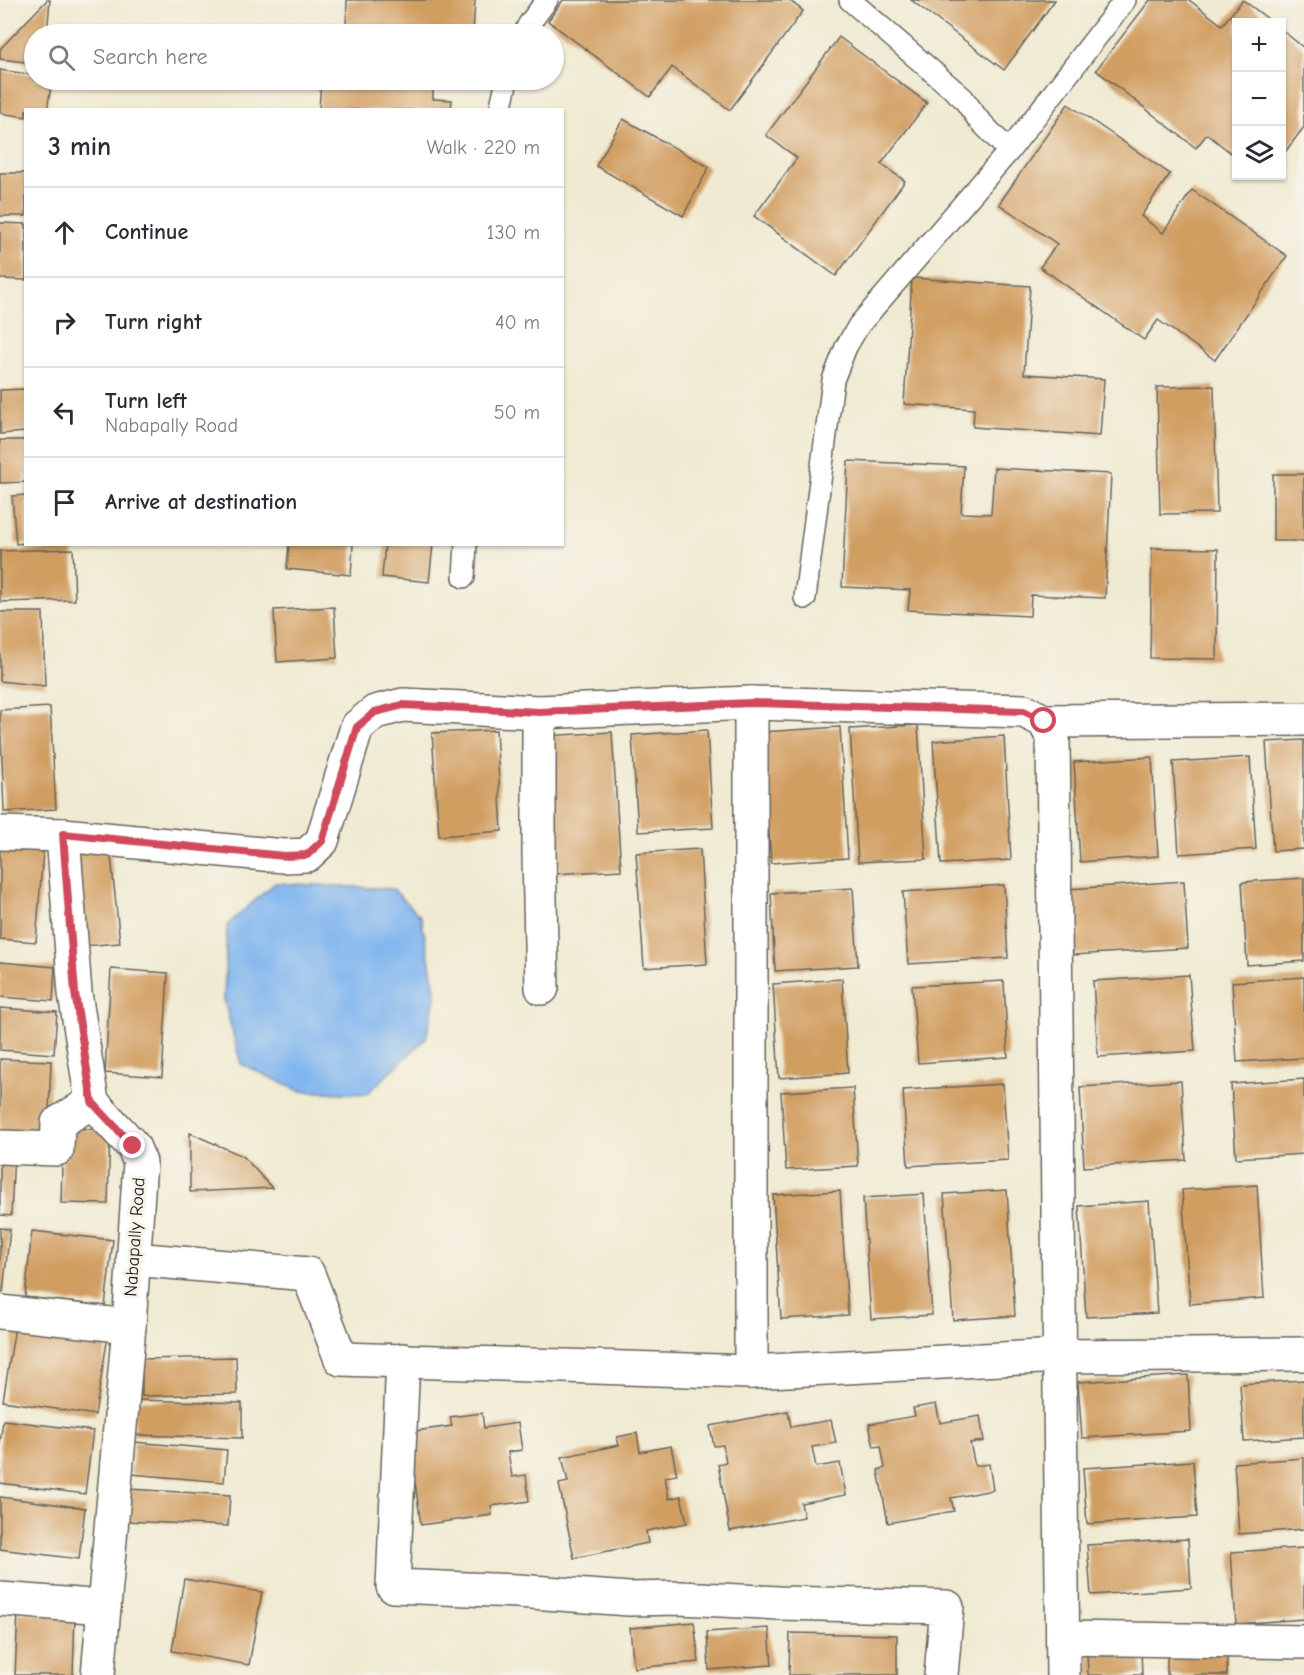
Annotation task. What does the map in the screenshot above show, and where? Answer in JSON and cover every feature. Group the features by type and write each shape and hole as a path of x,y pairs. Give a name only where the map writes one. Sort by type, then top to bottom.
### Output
{"street":[{"path":"751,703 752,1372"},
{"path":"0,833 63,834 284,856 307,855 322,841 357,727 375,712 403,705 539,712 751,703 1024,711 1044,721 1304,719"},
{"path":"539,712 542,988"},
{"path":"1044,721 1053,738 1063,1675"},
{"path":"0,1147 57,1149 58,1123 92,1102 75,993 63,834"},
{"name":"Nabapally Road","path":"92,1102 133,1146 140,1162 129,1326 98,1675"},
{"path":"133,1259 308,1274 341,1359 752,1372 1060,1356 1304,1354"},
{"path":"0,1312 129,1326"},
{"path":"403,1360 393,1586 518,1591 629,1599 680,1598 947,1607 940,1675"},
{"path":"0,1599 104,1607"},
{"path":"1063,1638 1304,1642"}],"lane":[{"path":"529,24 547,0"},
{"path":"850,0 963,98 978,118 1009,150"},
{"path":"806,598 833,380 846,347 859,326 1009,150 1125,0"},
{"path":"500,108 505,90"},
{"path":"464,577 466,546"}],"water":[{"path":"275,883 393,889 421,917 436,995 426,1038 367,1094 300,1091 241,1064 224,1000 227,925"}],"building":[{"path":"47,0 50,0 48,24 24,24 24,62 0,59 0,49"},
{"path":"347,0 475,0 474,24 346,24"},
{"path":"563,0 789,0 803,11 730,110 672,67 650,97 564,33 564,24 552,24 548,21"},
{"path":"911,0 1055,0 1004,70"},
{"path":"1150,0 1189,0 1222,25 1243,0 1267,18 1232,18 1232,154 1207,134 1196,148 1096,70"},
{"path":"1286,33 1304,48 1304,127 1286,151"},
{"path":"839,37 927,103 881,164 905,181 836,276 754,216 797,158 766,135"},
{"path":"0,70 24,74 24,90 50,90 47,108 24,108 24,117 0,113"},
{"path":"320,90 433,90 433,99 452,100 451,108 319,108"},
{"path":"1068,104 1170,174 1141,216 1163,233 1192,190 1287,256 1215,360 1158,320 1144,340 1040,267 1057,244 999,204"},
{"path":"623,119 709,167 683,216 596,166"},
{"path":"0,173 24,173 24,216 0,216"},
{"path":"0,223 24,224 24,280 0,279"},
{"path":"912,278 1030,286 1024,374 1104,379 1100,436 973,427 974,409 904,404"},
{"path":"1214,386 1217,513 1160,514 1157,387"},
{"path":"24,389 24,432 0,434 0,390"},
{"path":"0,440 24,440 24,482 0,483"},
{"path":"848,461 964,466 961,513 991,514 994,468 1111,474 1105,598 1031,595 1030,616 908,610 910,590 842,587"},
{"path":"1273,474 1304,474 1304,541 1273,541"},
{"path":"24,495 24,543 16,544 12,496"},
{"path":"289,546 353,546 351,575 287,569"},
{"path":"385,546 433,546 429,582 382,577"},
{"path":"1152,548 1218,549 1217,659 1150,658"},
{"path":"73,549 75,600 0,602 0,551"},
{"path":"334,607 337,658 277,662 274,610"},
{"path":"0,612 43,612 45,686 0,681"},
{"path":"50,707 56,809 4,812 0,710"},
{"path":"918,725 926,859 858,862 850,729"},
{"path":"840,727 848,858 771,863 762,732"},
{"path":"496,730 502,831 439,836 432,733"},
{"path":"707,730 713,828 638,832 632,735"},
{"path":"612,732 621,870 554,874 545,736"},
{"path":"1004,736 1011,860 941,864 933,741"},
{"path":"1304,740 1304,849 1273,851 1266,742"},
{"path":"1152,757 1158,856 1080,862 1074,762"},
{"path":"1250,757 1256,849 1179,854 1173,762"},
{"path":"0,847 43,851 36,942 0,939"},
{"path":"110,847 120,943 83,946 73,851"},
{"path":"700,849 707,964 644,968 636,853"},
{"path":"1304,878 1304,961 1247,965 1242,882"},
{"path":"1184,881 1188,948 1073,955 1069,889"},
{"path":"1004,885 1008,958 908,964 903,892"},
{"path":"853,888 858,966 775,971 771,893"},
{"path":"0,962 55,967 53,1001 0,997"},
{"path":"111,969 168,973 162,1077 105,1073"},
{"path":"1189,975 1195,1051 1098,1057 1093,981"},
{"path":"1304,977 1304,1058 1237,1062 1232,982"},
{"path":"842,979 848,1073 779,1078 773,984"},
{"path":"1004,981 1008,1057 918,1063 912,986"},
{"path":"0,1008 57,1012 54,1054 0,1050"},
{"path":"0,1059 51,1061 48,1136 0,1135"},
{"path":"1304,1079 1304,1154 1236,1158 1231,1084"},
{"path":"1181,1081 1186,1160 1084,1167 1080,1087"},
{"path":"1003,1084 1008,1160 908,1166 903,1090"},
{"path":"853,1088 858,1166 786,1170 781,1092"},
{"path":"63,1128 110,1130 108,1204 61,1203"},
{"path":"190,1133 243,1156 272,1188 190,1192"},
{"path":"0,1152 14,1153 11,1216 0,1215"},
{"path":"1257,1185 1264,1298 1190,1304 1182,1190"},
{"path":"1007,1190 1015,1316 953,1320 944,1194"},
{"path":"840,1191 848,1315 781,1319 773,1195"},
{"path":"924,1194 932,1315 871,1319 863,1198"},
{"path":"1149,1201 1157,1313 1086,1317 1079,1206"},
{"path":"0,1228 10,1229 3,1292 0,1292"},
{"path":"32,1231 113,1240 105,1306 25,1297"},
{"path":"16,1321 108,1336 95,1415 3,1401"},
{"path":"236,1357 237,1394 142,1396 142,1359"},
{"path":"1188,1375 1191,1431 1082,1438 1078,1382"},
{"path":"1304,1380 1304,1437 1244,1441 1240,1384"},
{"path":"135,1400 242,1403 242,1438 134,1435"},
{"path":"936,1404 940,1423 980,1416 984,1441 970,1443 975,1466 989,1464 993,1490 951,1498 954,1511 888,1523 878,1470 885,1468 881,1446 874,1447 869,1424 915,1416 913,1408"},
{"path":"788,1411 791,1427 831,1420 836,1443 812,1447 816,1467 840,1463 846,1495 801,1503 804,1517 730,1531 718,1464 726,1462 723,1445 714,1446 710,1426"},
{"path":"482,1413 484,1428 518,1423 522,1450 508,1452 512,1477 526,1475 529,1501 491,1506 492,1515 421,1525 408,1432 452,1426 450,1417"},
{"path":"3,1420 93,1431 85,1494 0,1483 0,1444"},
{"path":"637,1433 640,1452 671,1446 677,1475 665,1477 669,1499 681,1496 687,1523 646,1531 648,1543 574,1558 559,1484 568,1482 562,1457 619,1445 617,1437"},
{"path":"134,1442 227,1450 224,1482 131,1474"},
{"path":"1304,1458 1304,1529 1239,1534 1234,1463"},
{"path":"1193,1461 1197,1517 1087,1524 1083,1468"},
{"path":"128,1489 230,1495 228,1526 126,1521"},
{"path":"0,1497 85,1508 79,1559 0,1549"},
{"path":"1188,1539 1191,1588 1091,1595 1087,1545"},
{"path":"1304,1548 1304,1619 1236,1624 1231,1552"},
{"path":"184,1579 262,1592 249,1665 172,1651"},
{"path":"18,1612 75,1615 73,1675 15,1675"},
{"path":"694,1622 699,1662 634,1668 630,1628"},
{"path":"769,1628 772,1665 709,1670 707,1632"},
{"path":"790,1633 897,1635 897,1675 789,1675"},
{"path":"1167,1642 1227,1642 1227,1675 1167,1675"},
{"path":"1141,1649 1142,1675 1088,1675 1087,1650"}],"route":[{"path":"133,1146 92,1102 75,993 63,834 284,856 307,855 322,841 357,727 375,712 403,705 539,712 751,703 1024,711 1044,721"}]}
